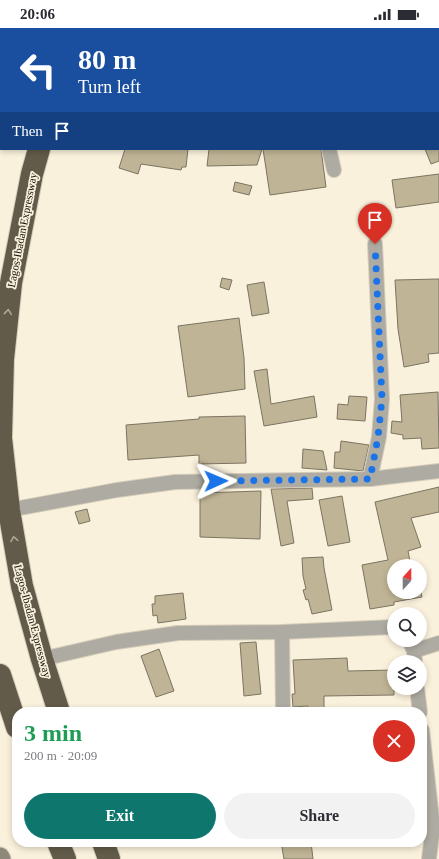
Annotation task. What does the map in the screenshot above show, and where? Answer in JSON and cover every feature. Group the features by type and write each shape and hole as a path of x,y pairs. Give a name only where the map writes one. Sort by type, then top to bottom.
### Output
{"highway":[{"name":"Lagos-Ibadan Expressway","path":"39,150 32,174 11,283 3,360 1,438 9,510 22,586 42,659 57,707"},
{"path":"0,675 12,712"},
{"path":"60,847 65,859"},
{"path":"105,847 109,859"}],"street":[{"path":"330,150 334,170"},
{"path":"370,479 378,437 382,399 375,244"},
{"path":"9,510 117,490 175,482 370,479 439,471"},
{"path":"42,659 116,642 178,634 282,632 387,627"},
{"path":"282,632 282,707"},
{"path":"412,651 439,643"},
{"path":"419,695 420,707"},
{"path":"427,778 432,827 429,859"}],"building":[{"path":"125,150 188,150 186,167 182,167 181,170 141,164 138,174 119,168"},
{"path":"209,150 262,150 257,165 207,166"},
{"path":"263,150 321,150 326,187 270,195"},
{"path":"425,150 439,150 439,161 431,164"},
{"path":"439,174 439,202 396,208 392,180"},
{"path":"235,182 252,186 249,195 233,191"},
{"path":"222,278 232,280 229,290 220,287"},
{"path":"439,279 439,353 428,354 429,362 404,367 398,329 395,280"},
{"path":"264,282 269,313 252,316 247,285"},
{"path":"239,318 244,358 245,389 188,397 178,326"},
{"path":"267,369 271,404 314,396 317,417 264,426 254,371"},
{"path":"438,392 439,448 422,449 421,438 403,439 403,435 391,433 392,421 402,422 400,395"},
{"path":"349,396 367,397 365,421 337,419 338,404 348,405"},
{"path":"245,416 246,463 199,464 199,455 128,460 126,425 199,419 199,417"},
{"path":"341,441 369,445 363,471 334,468 335,452 340,452"},
{"path":"303,449 323,451 327,470 302,468"},
{"path":"439,487 439,512 411,518 421,547 408,551 410,559 388,559 375,502"},
{"path":"312,488 313,499 287,501 294,543 281,546 271,489"},
{"path":"261,491 260,539 200,537 200,493"},
{"path":"342,496 350,542 328,546 319,500"},
{"path":"87,509 90,521 79,524 75,512"},
{"path":"323,557 332,610 312,614 308,599 306,600 303,590 306,589 303,576 302,558"},
{"path":"387,560 387,599 411,599 394,602 394,605 370,609 362,565"},
{"path":"183,593 186,619 158,623 157,615 153,616 152,604 155,604 155,596"},
{"path":"256,642 261,694 244,696 240,643"},
{"path":"159,649 174,691 156,697 141,656"},
{"path":"347,658 348,671 387,670 387,695 394,695 324,696 324,707 293,707 292,694 295,694 293,660"},
{"path":"282,847 312,847 313,859 284,859"}],"route":[{"path":"216,481 370,479 378,437 382,399 375,244"}]}
